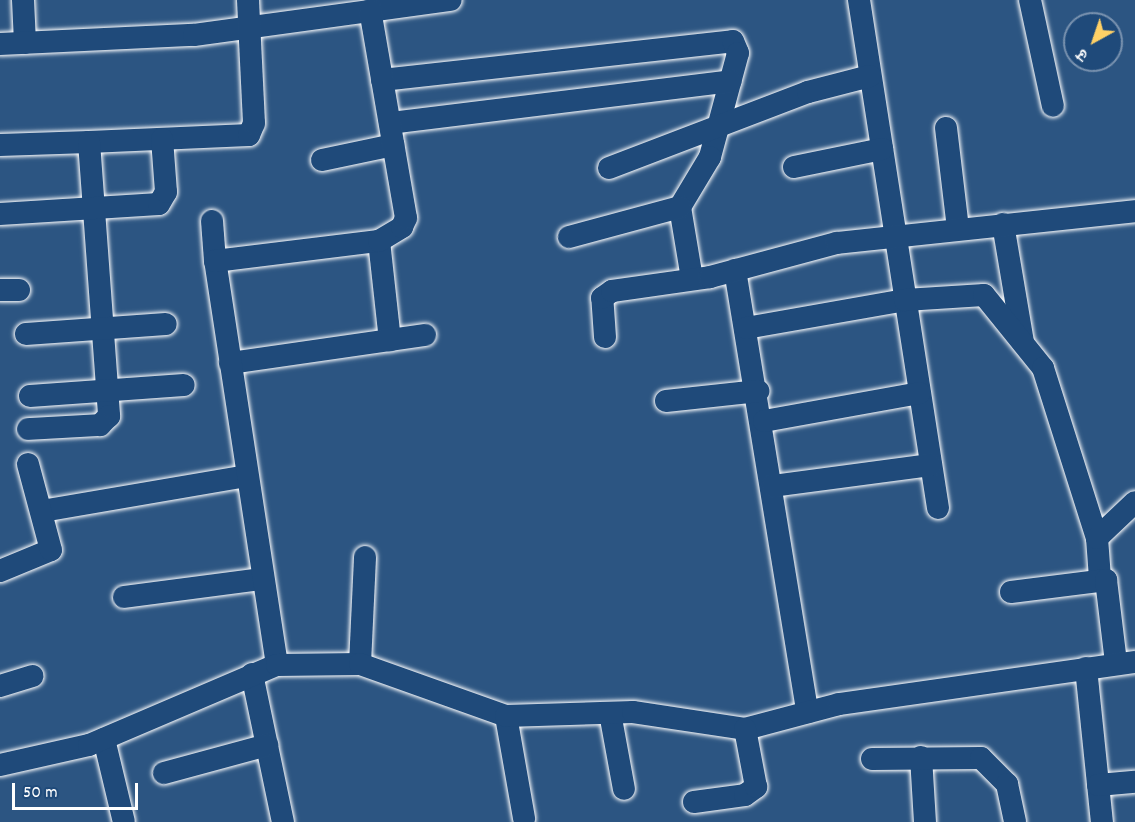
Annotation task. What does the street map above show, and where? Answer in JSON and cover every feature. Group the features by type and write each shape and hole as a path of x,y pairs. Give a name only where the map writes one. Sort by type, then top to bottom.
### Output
{"street":[{"path":"23,0 25,43"},
{"path":"0,146 249,135 254,123 248,0"},
{"path":"0,44 249,27 451,0"},
{"path":"859,0 938,508"},
{"path":"1030,0 1053,106"},
{"path":"215,261 379,241 395,235 406,218 370,10"},
{"path":"382,80 726,40 738,53 710,157 680,207 692,279"},
{"path":"609,168 718,125 870,76"},
{"path":"390,123 730,81"},
{"path":"946,128 958,228"},
{"path":"0,214 151,206 165,199 162,139"},
{"path":"28,429 100,425 109,416 89,142"},
{"path":"322,160 393,145"},
{"path":"794,168 882,149"},
{"path":"569,237 680,207"},
{"path":"605,337 601,305 606,294 735,270 813,248 895,235 1135,211"},
{"path":"212,221 215,261 261,579 278,665"},
{"path":"1003,224 1023,343"},
{"path":"379,241 390,340"},
{"path":"735,270 764,421 807,712"},
{"path":"0,765 104,740 252,674 278,665 360,664 506,716 655,714 745,729 807,712 1125,663 1109,586 1100,578 1097,538 1043,368 984,295 905,300 746,328"},
{"path":"26,334 166,324"},
{"path":"230,363 425,335"},
{"path":"30,396 184,385"},
{"path":"666,401 758,392"},
{"path":"764,421 920,393"},
{"path":"0,571 51,550 28,464"},
{"path":"773,486 931,465"},
{"path":"42,511 246,476"},
{"path":"1097,538 1135,502"},
{"path":"360,664 365,557"},
{"path":"1011,592 1100,578"},
{"path":"124,597 261,579"},
{"path":"1086,668 1102,822"},
{"path":"252,674 267,745 276,820"},
{"path":"0,686 32,676"},
{"path":"610,713 624,789"},
{"path":"506,716 524,818"},
{"path":"694,802 745,795 756,787 745,729"},
{"path":"104,740 124,822"},
{"path":"164,773 267,745"},
{"path":"872,759 967,755 992,765 1007,784 1015,822"},
{"path":"921,757 925,822"},
{"path":"1098,785 1135,782"}]}
